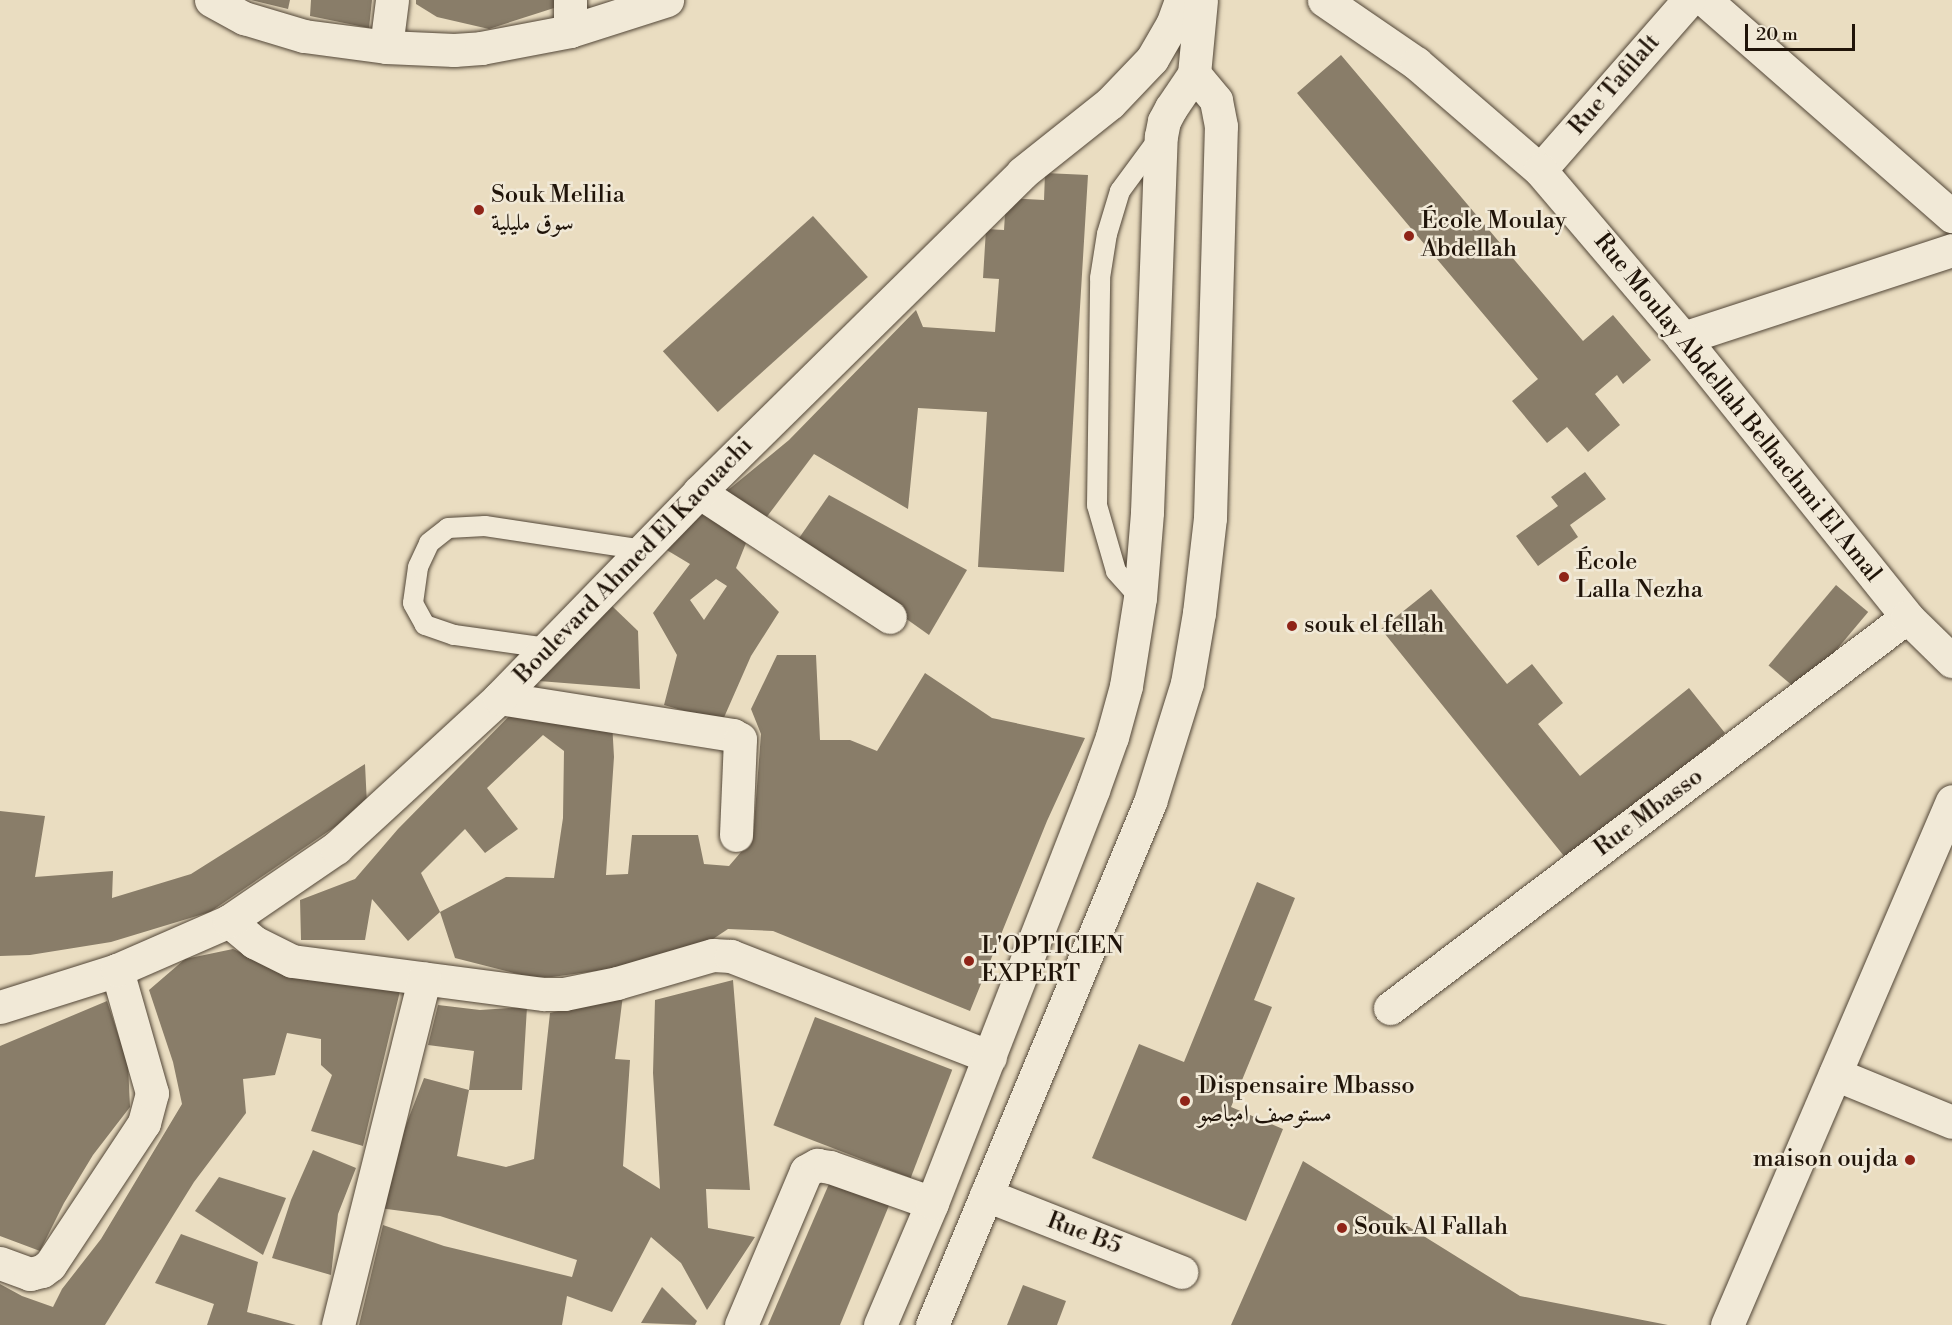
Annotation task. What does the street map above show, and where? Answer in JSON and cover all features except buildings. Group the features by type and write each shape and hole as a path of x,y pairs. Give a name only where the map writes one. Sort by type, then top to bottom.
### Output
{"street":[{"path":"210,0 244,18 277,29 386,47 454,50 481,48 570,15 667,0"},
{"path":"386,47 392,0"},
{"name":"Boulevard Ahmed El Kaouachi","path":"0,1007 117,970 229,921 336,848 499,698 699,492 1022,173 1110,103 1152,59 1172,25 1181,0"},
{"path":"880,1325 990,1057 1112,737 1126,686 1140,598 1147,512 1161,136 1164,121 1194,74 1201,0"},
{"name":"Rue Moulay Abdellah Belhachmi El Amal","path":"1324,0 1416,63 1540,170 1683,338 1907,617 1952,661"},
{"name":"Rue Tafilalt","path":"1540,170 1689,0"},
{"path":"1705,0 1952,216"},
{"path":"932,1325 1150,802 1187,683 1199,613 1210,518 1221,126 1216,100 1194,74"},
{"path":"1683,338 1952,250"},
{"path":"699,492 890,617"},
{"name":"Rue Mbasso","path":"1390,1008 1907,617"},
{"path":"499,698 733,735 740,739 742,746 736,835"},
{"path":"1727,1325 1952,801"},
{"path":"229,921 254,942 292,961 536,994 564,994 617,983 713,956 731,956 990,1057"},
{"path":"0,1263 30,1274 42,1271 50,1265 144,1123 152,1093 117,970"},
{"path":"338,1325 424,979"},
{"path":"1835,1074 1952,1122"},
{"path":"741,1325 806,1171 817,1165 830,1167 932,1203"},
{"name":"Rue B5","path":"986,1195 1181,1272"}],"lane":[{"path":"1140,598 1116,571 1097,506 1100,278 1107,234 1120,191 1161,136"},
{"path":"548,648 454,636 425,625 413,603 418,567 429,543 448,528 486,526 643,550"}],"place":[{"name":"Souk Melilia سوق مليلية","path":"479,210"},
{"name":"École Moulay Abdellah","path":"1409,236"},
{"name":"École Lalla Nezha","path":"1564,577"},
{"name":"souk el fellah","path":"1292,626"},
{"name":"L'OPTICIEN EXPERT","path":"969,961"},
{"name":"Dispensaire Mbasso مستوصف امباصو","path":"1185,1101"},
{"name":"maison oujda","path":"1910,1160"},
{"name":"Souk Al Fallah","path":"1342,1228"}]}
